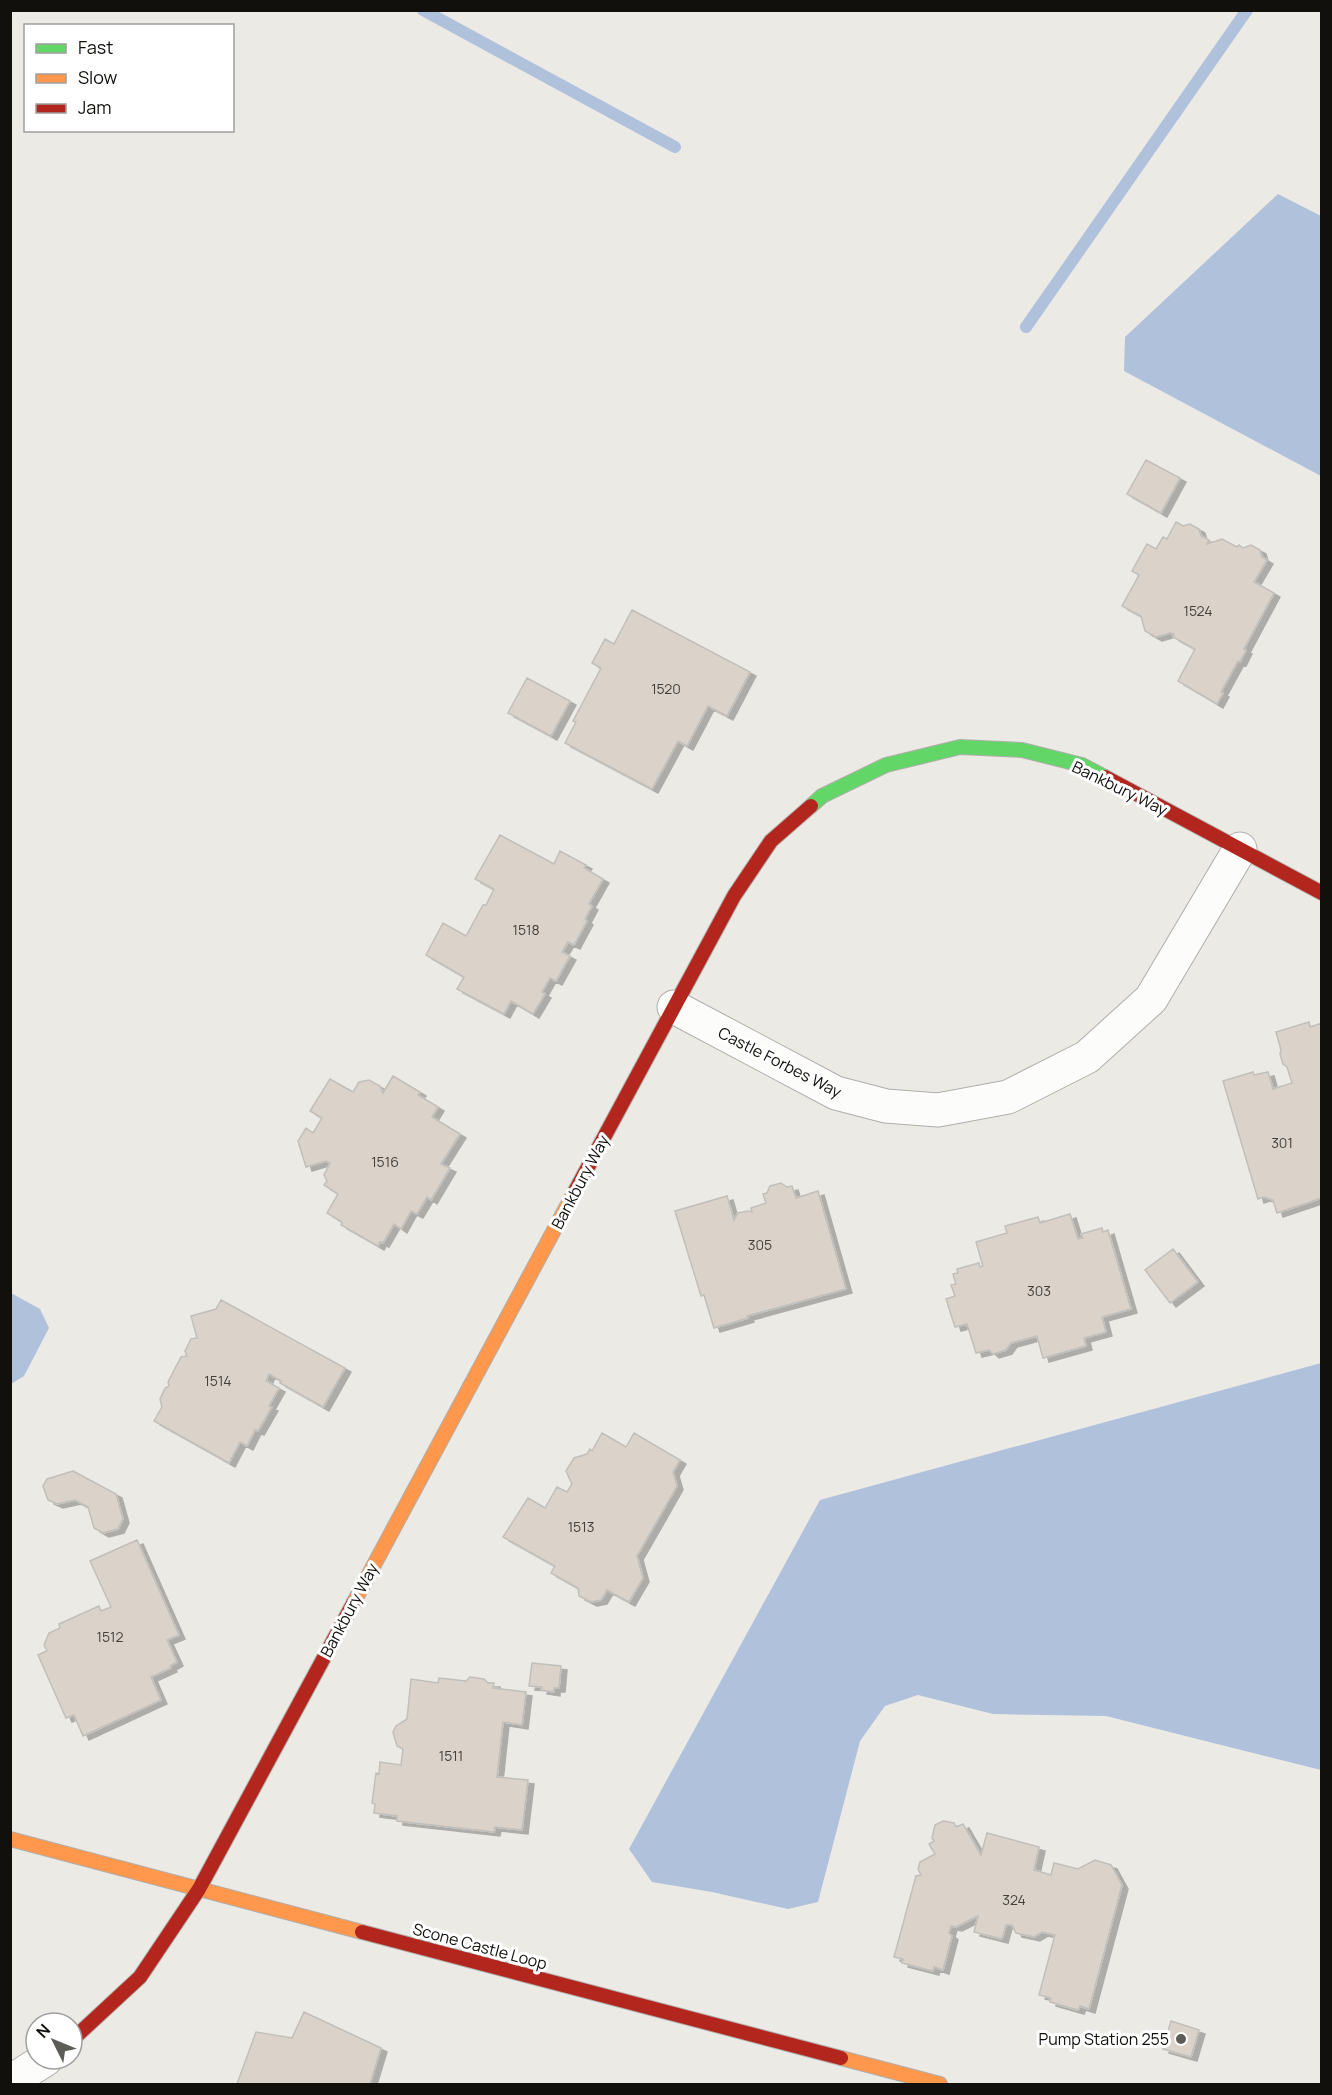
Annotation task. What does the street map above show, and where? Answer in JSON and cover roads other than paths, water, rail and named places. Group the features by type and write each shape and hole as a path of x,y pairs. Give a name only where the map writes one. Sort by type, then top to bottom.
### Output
{"street":[{"name":"Bankbury Way","path":"84,2029 140,1977 199,1889 734,896 771,841 822,796 886,765 960,747 1022,750 1082,765 1322,893"},
{"name":"Castle Forbes Way","path":"674,1007 836,1093 886,1106 938,1110 1008,1097 1087,1057 1151,999 1239,849"},
{"name":"Scone Castle Loop","path":"10,1839 889,2078 940,2085"},
{"path":"10,2082 27,2071"}],"water":[{"path":"1278,194 1321,216 1321,476 1124,371 1125,337"},
{"path":"11,1293 40,1309 49,1328 24,1376 11,1384"},
{"path":"1321,1363 1321,1770 1106,1716 993,1714 918,1695 885,1706 860,1741 818,1902 788,1909 712,1892 652,1882 629,1849 820,1500"}],"waterway":[{"path":"423,10 675,147"},
{"path":"1026,327 1247,10"}],"place":[{"name":"Pump Station 255","path":"1181,2039"}]}
